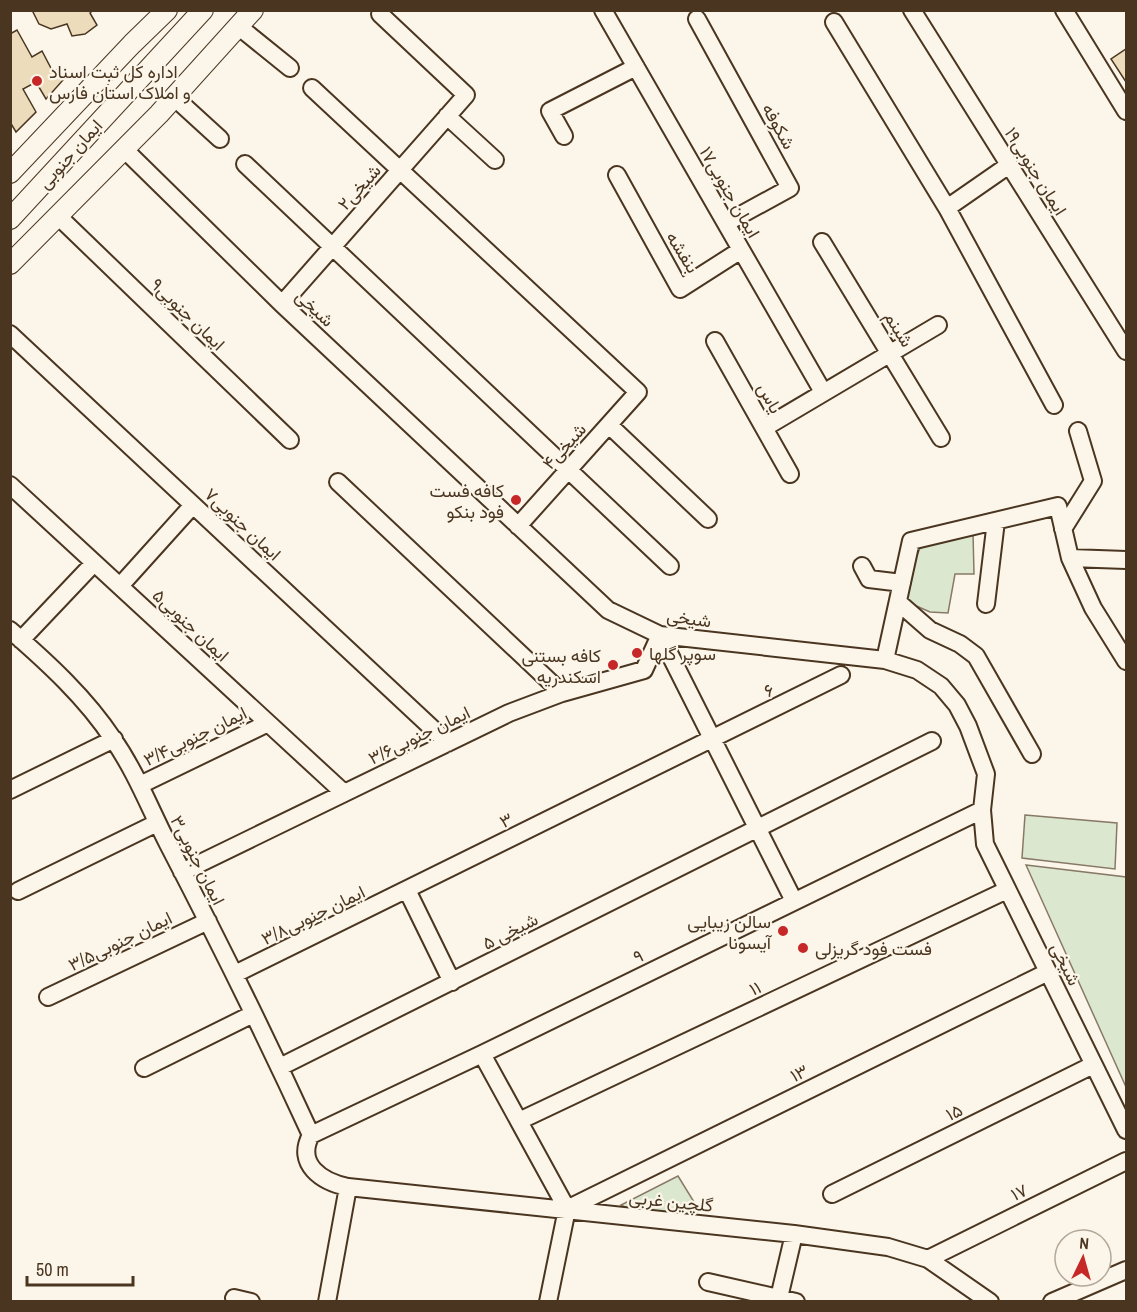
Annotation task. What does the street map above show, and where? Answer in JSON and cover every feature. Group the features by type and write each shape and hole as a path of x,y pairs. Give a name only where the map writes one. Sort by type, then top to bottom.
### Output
{"main road":[{"name":"ایمان جنوبی","path":"10,219 203,10"},
{"name":"ایمان جنوبی","path":"59,217 174,97 253,10"},
{"path":"10,173 160,13"},
{"path":"10,264 59,217"},
{"path":"10,280 59,217"}],"street":[{"name":"ایمان جنوبی۱۷","path":"603,10 823,392"},
{"name":"ایمان جنوبی۱۹","path":"912,10 1126,351"},
{"path":"1064,10 1126,111"},
{"name":"شیخی۲","path":"282,304 466,95 380,14"},
{"name":"شکوفه","path":"697,19 790,188 726,224"},
{"path":"834,22 947,208 1054,405"},
{"path":"238,26 290,68"},
{"path":"564,136 550,111 636,67"},
{"path":"312,88 400,170"},
{"path":"174,97 220,139"},
{"path":"447,116 495,160"},
{"name":"شیخی","path":"124,149 282,304 608,610 660,635 885,660 917,670 941,686 957,705 968,726 986,774 982,810 985,844 1126,1130"},
{"path":"245,164 670,566"},
{"path":"947,208 1009,165"},
{"name":"شیخی۴","path":"400,170 638,392 518,525"},
{"name":"بنفشه","path":"617,175 680,289 741,250"},
{"name":"ایمان جنوبی۹","path":"59,217 290,440"},
{"name":"شبنم","path":"822,242 941,438"},
{"path":"764,428 938,325"},
{"name":"ایمان جنوبی۷","path":"10,334 448,743"},
{"name":"یاس","path":"715,341 790,474"},
{"path":"609,425 708,519"},
{"path":"1063,529 1093,481 1078,431"},
{"path":"338,482 562,693"},
{"name":"ایمان جنوبی۵","path":"10,486 344,794"},
{"path":"120,586 193,505"},
{"path":"885,660 911,541 1058,506 1070,558 1093,608 1120,639 1126,661"},
{"path":"986,604 996,521"},
{"path":"1070,558 1126,560"},
{"path":"16,635 94,563"},
{"path":"862,566 869,579 902,583"},
{"path":"898,602 930,630 960,644 976,656 1032,754"},
{"name":"ایمان جنوبی۳","path":"16,635 83,699 114,739 140,785 157,823 235,974 311,1135"},
{"path":"660,635 794,901"},
{"name":"ایمان جنوبی۳/۶","path":"182,872 509,713 562,693 644,670 660,635"},
{"name":"۶","path":"714,740 842,675"},
{"name":"ایمان جنوبی۳/۴","path":"140,785 268,723"},
{"path":"10,790 114,739"},
{"name":"۳","path":"407,890 714,740"},
{"name":"شیخی ۵","path":"280,1067 932,741"},
{"name":"۹","path":"311,1135 982,810"},
{"path":"18,891 157,823"},
{"path":"407,890 452,982"},
{"name":"ایمان جنوبی۳/۸","path":"235,974 407,890"},
{"name":"۱۱","path":"519,1121 1007,890"},
{"name":"ایمان جنوبی۳/۵","path":"48,997 208,921"},
{"name":"۱۳","path":"567,1209 1048,972"},
{"path":"144,1068 253,1014"},
{"path":"482,1054 567,1209 548,1302"},
{"name":"۱۵","path":"832,1194 1093,1065"},
{"path":"311,1135 306,1145 306,1160 310,1166 340,1185 327,1302"},
{"name":"۱۷","path":"928,1259 1126,1161"},
{"name":"گلچین غربی","path":"340,1185 794,1234 888,1247 928,1259 990,1302"},
{"path":"779,1299 794,1234"},
{"path":"1052,1302 1126,1270"},
{"path":"708,1282 796,1302"},
{"path":"234,1298 251,1302"}],"green space":[{"path":"973,533 974,574 955,574 948,613 930,612 905,601 913,565 920,548"},
{"path":"1025,815 1117,823 1115,869 1022,858"},
{"path":"1026,865 1126,877 1126,1087"},
{"path":"678,1176 699,1210 689,1219 642,1216 621,1205"}],"building":[{"path":"32,10 93,10 90,13 97,25 85,34 72,36 67,24 51,29 39,24"},
{"name":"اداره کل ثبت اسناد و املاک استان فارس","path":"17,30 32,57 42,51 53,72 59,69 64,79 46,99 36,82 23,89 36,112 16,132 10,122 10,34"},
{"path":"1126,49 1126,82 1111,59"}],"place":[{"name":"اداره کل ثبت اسناد و املاک استان فارس","path":"37,81"},
{"name":"کافه فست فود بنکو","path":"516,500"},
{"name":"سوپر گلها","path":"637,653"},
{"name":"کافه بستنی اسکندریه","path":"613,665"},
{"name":"سالن زیبایی آیسونا","path":"783,931"},
{"name":"فست فود گریزلی","path":"803,948"}]}
